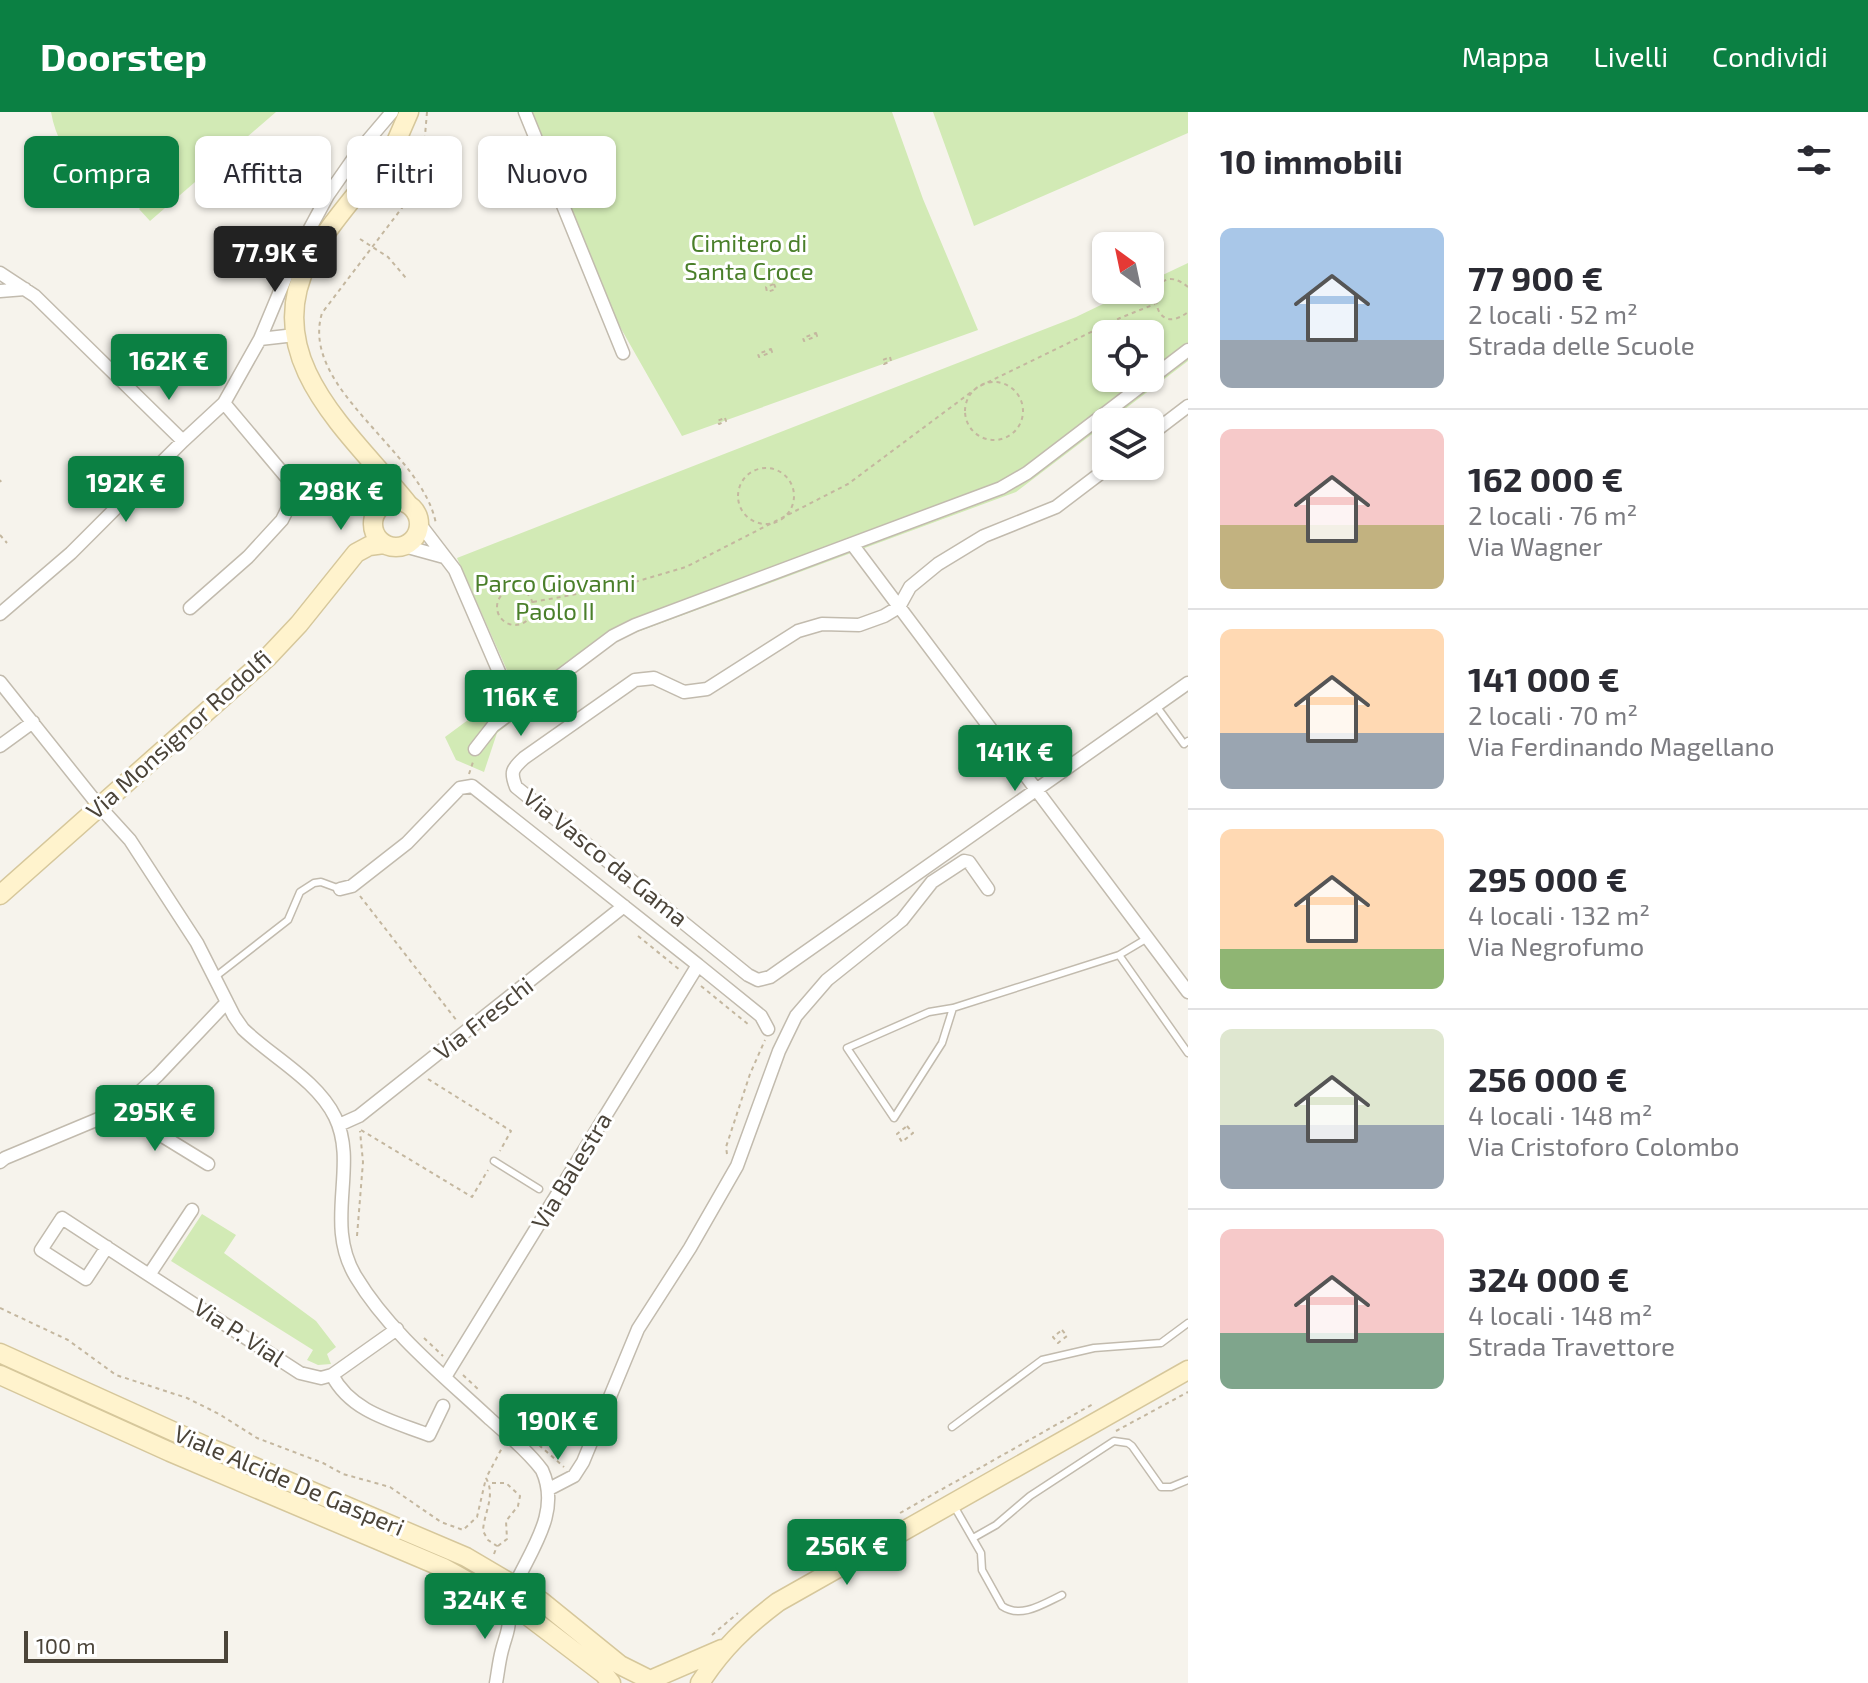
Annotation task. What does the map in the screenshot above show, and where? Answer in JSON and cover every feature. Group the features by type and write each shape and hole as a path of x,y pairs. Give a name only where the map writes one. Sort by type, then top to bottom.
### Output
{"main road":[{"path":"399,136 409,112"},
{"path":"347,208 312,254 300,279 294,307 295,335 316,393 428,524 404,546 384,544 374,533 375,518 392,501 408,504"},
{"name":"Via Monsignor Rodolfi","path":"347,563 375,518 383,498 383,474"},
{"name":"Via Monsignor Rodolfi","path":"0,895 267,658 299,624 356,553 369,546 384,544"},
{"name":"Viale Alcide De Gasperi","path":"0,1353 210,1448 466,1557 541,1601 628,1671 652,1681"},
{"path":"700,1683 724,1647 778,1602 1188,1370"},
{"name":"Viale Alcide De Gasperi","path":"0,1375 170,1452 428,1560 495,1594 547,1629 611,1683"},
{"path":"652,1681 724,1647"}],"street":[{"path":"331,192 392,112"},
{"path":"525,112 623,353"},
{"path":"331,202 347,208"},
{"path":"0,614 71,553 224,403 260,339 293,260 321,208"},
{"path":"0,273 26,289 183,441"},
{"path":"0,291 26,289"},
{"path":"260,339 295,335"},
{"path":"475,749 493,726 613,636 635,625 986,495 1015,481 1188,350"},
{"path":"190,608 248,557 273,530 282,520 297,490 224,403"},
{"path":"1164,424 1188,406"},
{"name":"Via Vasco da Gama","path":"1036,791 770,977 758,980 516,787 511,774 513,768 635,680 654,678 684,692 707,689 798,631 822,624 859,625 884,616 899,607 910,587 938,564 984,536 1056,507 1092,480"},
{"path":"428,524 444,557 455,570 515,709"},
{"path":"852,544 1187,989"},
{"path":"404,546 444,557"},
{"path":"0,682 130,840 176,907 243,1029 320,1095 339,1125 343,1157 340,1222 345,1254 362,1287 397,1329 536,1462 549,1489 547,1519 515,1585"},
{"path":"1036,791 1188,683"},
{"path":"0,746 33,722"},
{"path":"346,888 407,843 460,788 472,786 761,1016 765,1032"},
{"path":"549,1489 574,1476 583,1462 638,1329 737,1166 779,1051 805,1003 827,980 902,920 932,882 964,861 969,862 988,889"},
{"name":"Via Freschi","path":"339,1125 359,1116 624,906"},
{"name":"Via Balestra","path":"445,1377 698,965"},
{"path":"0,1162 120,1110 227,1002"},
{"path":"120,1110 208,1164"},
{"path":"149,1275 192,1210"},
{"name":"Via P. Vial","path":"107,1247 86,1279 41,1250 62,1218 107,1247 149,1275 300,1373 321,1378 332,1375"},
{"path":"397,1329 332,1375 340,1390 360,1407 429,1435 443,1406"},
{"path":"495,1594 504,1607 510,1626 496,1683"}],"lane":[{"path":"1157,707 1184,744 1188,741"},
{"path":"215,977 288,920 300,892 321,882 346,888"},
{"path":"953,1008 942,1043 894,1118 847,1048 929,1012 953,1008 1119,955 1150,938"},
{"path":"1119,955 1188,1053"},
{"path":"494,1161 539,1189"},
{"path":"952,1427 1042,1360 1094,1348 1161,1343 1188,1323"},
{"path":"973,1538 1114,1441 1132,1446 1161,1487 1171,1487 1188,1480"},
{"path":"952,1503 981,1553 980,1564 992,1592 1006,1610 1026,1612 1062,1595"}],"path":[{"path":"427,112 422,171 427,175 322,313 318,335 321,348 344,392 421,487 428,524"},
{"path":"360,239 394,262 406,278"},
{"path":"1164,283 1174,280 1188,287"},
{"path":"533,602 621,586 686,567 848,484 978,387 1155,304 1167,317 1179,317 1188,312"},
{"path":"995,382 1012,388 1018,395 1023,412 1021,422 1010,436 991,440 973,431 965,413 971,394 978,387 995,382"},
{"path":"768,468 776,470 790,482 793,490 791,507 780,520 761,523 745,514 738,497 744,479 751,473 768,468"},
{"path":"0,535 7,543"},
{"path":"509,589 521,589 533,602 532,614 523,623 505,623 497,613 497,601 509,589"},
{"path":"463,782 473,768 475,749"},
{"path":"346,888 462,1027"},
{"path":"635,934 684,973"},
{"path":"697,983 749,1025"},
{"path":"726,1147 750,1074 765,1042 765,1032"},
{"path":"357,1238 363,1162 359,1127 472,1197 511,1131 427,1079"},
{"path":"0,1308 68,1340 116,1375 187,1398 257,1438 323,1463 343,1474 390,1487 425,1508 441,1522 463,1530 477,1517 486,1478 502,1444"},
{"path":"422,1336 447,1359"},
{"path":"1113,1433 1188,1392"},
{"path":"486,1478 490,1502 483,1531 488,1540 497,1546"},
{"path":"489,1483 506,1483 514,1487 520,1496 518,1506 506,1521 507,1539 497,1546 492,1558"}],"green space":[{"path":"51,112 276,112 248,136 195,136 195,182 179,196 179,136 58,136"},
{"name":"Cimitero di Santa Croce","path":"528,112 892,112 923,199 978,330 682,436 611,311 568,208 616,208 616,136 538,136"},
{"path":"933,112 1188,112 1188,133 974,226"},
{"path":"140,208 165,208 150,221"},
{"name":"Parco Giovanni Paolo II","path":"1188,263 1188,361 1164,379 1164,320 1092,320 1092,392 1147,392 1126,408 1092,408 1092,434 1016,492 621,638 497,733 484,772 456,760 445,737 514,686 457,558 1103,304 1164,304 1164,274"},
{"path":"202,1214 236,1235 224,1253 316,1321 336,1347 327,1354 331,1364 318,1365 307,1360 313,1350 171,1261"}]}
